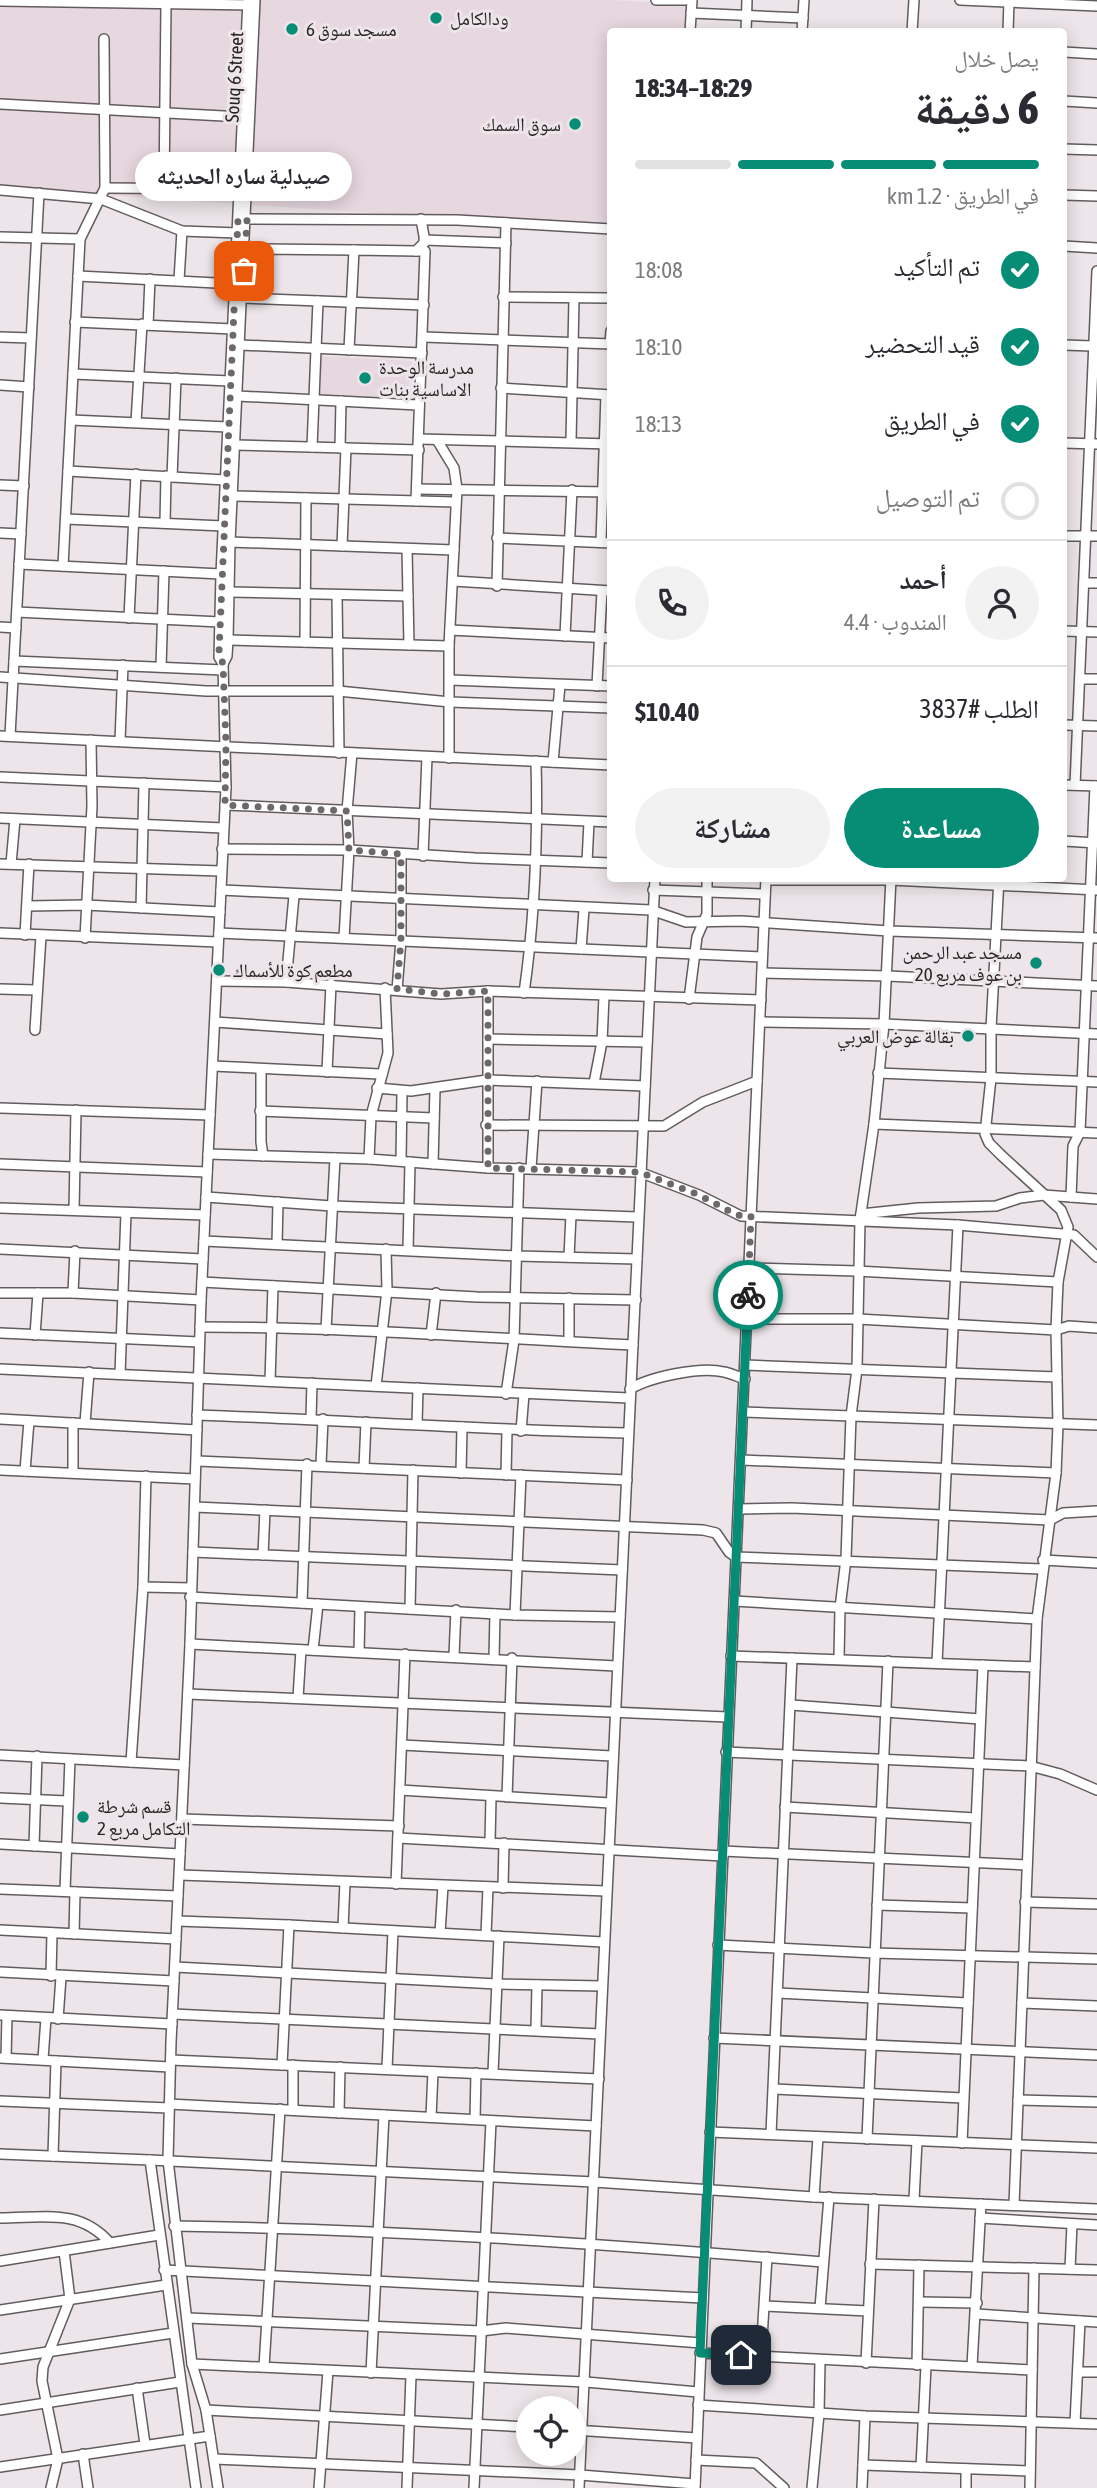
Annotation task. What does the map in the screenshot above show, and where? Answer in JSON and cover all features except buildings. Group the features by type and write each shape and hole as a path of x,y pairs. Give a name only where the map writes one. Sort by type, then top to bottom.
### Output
{"street":[{"path":"656,0 685,0"},
{"path":"690,28 692,0"},
{"path":"746,28 747,0"},
{"path":"802,28 804,0"},
{"path":"912,28 914,0"},
{"path":"960,0 1097,6"},
{"path":"0,1 252,3"},
{"path":"1008,28 1009,1"},
{"name":"Souq 6 Street","path":"223,667 228,640 230,542 245,256 239,189 242,117 252,3"},
{"name":"Souq 6 Street","path":"223,667 219,657 225,480 237,233 242,219 252,3"},
{"path":"164,189 166,4"},
{"path":"691,13 803,18"},
{"path":"64,566 79,239 105,188 104,39"},
{"path":"1067,52 1097,54"},
{"path":"1067,101 1097,103"},
{"path":"0,104 242,117"},
{"path":"1067,149 1097,150"},
{"path":"105,188 239,189"},
{"path":"0,190 101,200 182,231 237,233"},
{"path":"39,193 13,678 5,736 226,744 339,753 607,765"},
{"path":"1067,195 1097,196"},
{"path":"242,219 421,219 607,229"},
{"path":"416,251 424,240 421,219"},
{"path":"497,586 506,223"},
{"path":"179,281 182,231"},
{"path":"0,237 79,239"},
{"path":"424,240 506,243"},
{"path":"1067,246 1097,248"},
{"path":"245,256 260,249 425,251 416,501"},
{"path":"349,350 354,250"},
{"path":"1075,785 1086,536 1092,485 1095,362 1093,346 1097,271"},
{"path":"78,276 236,284"},
{"path":"136,422 138,376 150,279"},
{"path":"503,297 607,299"},
{"path":"243,298 424,305"},
{"path":"572,442 574,299"},
{"path":"312,447 318,301"},
{"path":"75,322 233,329"},
{"path":"0,337 31,338"},
{"path":"424,337 607,344"},
{"path":"240,345 422,353"},
{"path":"1067,345 1093,346"},
{"path":"73,374 230,380"},
{"path":"165,523 176,378"},
{"path":"0,386 29,387"},
{"path":"501,388 607,395"},
{"path":"237,396 418,405"},
{"path":"341,401 345,499 342,547"},
{"path":"71,420 228,427"},
{"path":"419,439 607,444"},
{"path":"437,440 454,468 457,489 449,646 449,758"},
{"path":"1067,443 1093,444"},
{"path":"235,445 419,450"},
{"path":"68,471 225,480"},
{"path":"128,618 136,474"},
{"path":"0,485 23,486"},
{"path":"417,489 607,492 606,542 497,538"},
{"path":"565,636 572,490"},
{"path":"233,496 456,502"},
{"path":"305,642 306,498"},
{"path":"66,520 223,526"},
{"path":"0,533 21,534"},
{"path":"1067,536 1097,536"},
{"path":"230,542 454,551"},
{"path":"407,549 409,645"},
{"path":"19,564 221,574"},
{"path":"162,667 164,571"},
{"path":"453,581 497,586 607,591 599,638 597,686"},
{"path":"1084,583 1097,583"},
{"path":"229,592 408,596"},
{"path":"337,595 335,644 339,753"},
{"path":"17,612 220,622"},
{"path":"0,627 16,628"},
{"path":"450,630 607,638"},
{"path":"1067,631 1097,632"},
{"path":"228,640 449,646"},
{"path":"14,661 223,667 226,787 199,1342 197,1461 168,2160 192,2364 206,2410 218,2488"},
{"path":"120,741 122,666"},
{"path":"0,677 223,691 338,691 450,702 607,708"},
{"path":"1080,679 1097,679"},
{"path":"450,680 607,686"},
{"path":"553,762 560,685"},
{"path":"1067,725 1097,726"},
{"path":"85,938 92,780 91,740"},
{"path":"344,938 349,850 347,811 352,753"},
{"path":"424,856 427,757"},
{"path":"524,993 536,860 536,761"},
{"path":"0,777 226,787"},
{"path":"141,908 144,783"},
{"path":"1067,785 1096,786 1080,1132 1073,1146 1071,1197"},
{"path":"225,805 607,822"},
{"path":"0,818 223,828"},
{"path":"11,864 15,819"},
{"path":"587,862 589,822"},
{"path":"1067,842 1094,843"},
{"path":"222,849 349,850 424,856 607,863"},
{"path":"397,989 401,940 401,854"},
{"path":"0,864 221,871"},
{"path":"25,935 29,864"},
{"path":"584,2396 611,1756 636,1300 639,1172 645,1127 654,882"},
{"path":"689,999 697,937 705,922 707,882"},
{"path":"214,2459 580,2475 695,2486 766,882"},
{"path":"839,1658 851,1416 857,1369 860,1217 874,1124 884,1024 891,882"},
{"path":"972,882 1093,890"},
{"path":"999,883 991,1078 986,1127 989,1143 1064,1214 1067,1235 1058,1282 1056,1473 1042,1564 1034,1667 1014,2205"},
{"path":"220,890 345,898 401,898 584,909 651,910 683,921 764,922 889,931 1097,938"},
{"path":"653,890 765,894"},
{"path":"286,982 294,895"},
{"path":"28,906 86,905 220,912"},
{"path":"581,949 584,909"},
{"path":"0,933 85,938 292,936 762,957"},
{"path":"35,1030 41,936"},
{"path":"762,973 888,975 1097,986"},
{"path":"217,981 331,984 442,994 488,991 761,1000"},
{"path":"327,1072 331,984"},
{"path":"369,1159 371,1116 380,1074 388,1053 384,988"},
{"path":"0,989 36,990"},
{"path":"488,991 488,1168"},
{"path":"594,1083 602,1042 604,996"},
{"path":"215,1022 387,1034"},
{"path":"760,1022 884,1024 1097,1034"},
{"path":"488,1039 647,1042"},
{"path":"213,1066 380,1074"},
{"path":"261,1069 263,1156"},
{"path":"878,1073 1097,1082"},
{"path":"377,1088 402,1091 435,1089 487,1080 645,1086"},
{"path":"531,1168 537,1081"},
{"path":"486,1125 667,1125 703,1102 757,1081"},
{"path":"433,1164 435,1089"},
{"path":"402,1091 410,1208 408,1250"},
{"path":"0,1108 210,1115"},
{"path":"74,1210 76,1110"},
{"path":"261,1111 434,1118"},
{"path":"874,1124 1097,1133"},
{"path":"208,1154 369,1159 488,1168 639,1172 699,1195 737,1215 860,1217 1077,1236 1097,1257"},
{"path":"326,1330 335,1158"},
{"path":"0,1164 207,1172"},
{"path":"506,1395 514,1340 519,1168"},
{"path":"860,1217 925,1208 996,1206 1020,1198 1044,1195 1097,1199"},
{"path":"206,1196 332,1206 637,1217"},
{"path":"277,1244 278,1202"},
{"path":"0,1208 205,1215"},
{"path":"120,1374 126,1213"},
{"path":"569,1257 571,1215"},
{"path":"937,1663 958,1225"},
{"path":"204,1241 637,1259"},
{"path":"0,1249 203,1259"},
{"path":"376,1386 384,1332 386,1249"},
{"path":"73,1293 75,1251"},
{"path":"749,1268 858,1270 1058,1282"},
{"path":"202,1282 516,1298 636,1300"},
{"path":"270,1381 273,1286"},
{"path":"0,1293 73,1293 201,1300"},
{"path":"35,1335 38,1293"},
{"path":"431,1335 436,1293"},
{"path":"569,1298 569,1341"},
{"path":"747,1319 858,1319 1056,1329 1069,1326 1097,1328"},
{"path":"200,1328 272,1327 633,1345"},
{"path":"0,1333 199,1342"},
{"path":"745,1365 1057,1377"},
{"path":"0,1368 418,1388 506,1395 629,1393 645,1381 704,1371 722,1371 745,1379"},
{"path":"85,1423 89,1372"},
{"path":"311,1418 312,1383"},
{"path":"417,1424 418,1388"},
{"path":"521,1431 524,1394"},
{"path":"744,1412 1097,1425"},
{"path":"197,1415 311,1418 521,1431 628,1433"},
{"path":"0,1419 197,1430"},
{"path":"321,1465 323,1419"},
{"path":"25,1471 29,1421"},
{"path":"364,1468 366,1422"},
{"path":"73,1423 73,1472"},
{"path":"461,1473 463,1427"},
{"path":"506,1475 507,1430"},
{"path":"741,1460 1056,1473"},
{"path":"197,1461 627,1480"},
{"path":"302,1604 307,1464"},
{"path":"0,1470 195,1479"},
{"path":"410,1609 413,1470"},
{"path":"515,1615 521,1475"},
{"path":"131,1762 143,1587 146,1476"},
{"path":"195,1507 713,1531 736,1557 846,1559 940,1566 1097,1563"},
{"path":"738,1509 848,1510 1050,1520 1063,1513 1097,1511"},
{"path":"263,1555 265,1510"},
{"path":"193,1552 517,1568 622,1570"},
{"path":"143,1587 302,1604 515,1615 620,1617"},
{"path":"734,1601 1037,1619"},
{"path":"313,1650 318,1605"},
{"path":"359,1652 360,1607"},
{"path":"454,1655 456,1610"},
{"path":"494,1658 495,1614"},
{"path":"190,1644 454,1655 616,1666"},
{"path":"298,1698 302,1650"},
{"path":"396,1884 405,1654"},
{"path":"731,1656 1034,1667"},
{"path":"506,1797 512,1658"},
{"path":"771,2134 792,1658"},
{"path":"867,2139 871,2093 873,1953 888,1661"},
{"path":"962,2143 983,1665"},
{"path":"188,1694 728,1717"},
{"path":"791,1705 981,1718"},
{"path":"402,1745 611,1756"},
{"path":"726,1752 1030,1766 1060,1774 1097,1790"},
{"path":"0,1755 184,1765"},
{"path":"34,1846 37,1756"},
{"path":"65,1891 70,1759"},
{"path":"400,1790 610,1803"},
{"path":"490,1842 491,1797"},
{"path":"0,1798 67,1801"},
{"path":"785,1807 976,1818"},
{"path":"182,1819 398,1826"},
{"path":"398,1838 1027,1865"},
{"path":"503,1888 504,1843"},
{"path":"0,1844 180,1854"},
{"path":"180,1875 606,1891"},
{"path":"343,1928 345,1882"},
{"path":"440,1933 443,1886"},
{"path":"486,1935 488,1887"},
{"path":"0,1889 178,1896"},
{"path":"75,1892 75,1934"},
{"path":"1025,1902 1097,1904"},
{"path":"877,1905 972,1908"},
{"path":"177,1921 289,1924 603,1942"},
{"path":"282,2065 289,1924"},
{"path":"0,1930 176,1939"},
{"path":"387,2069 393,1931"},
{"path":"52,1933 58,2019"},
{"path":"493,2073 499,1936"},
{"path":"718,1945 873,1953 1097,1959"},
{"path":"175,1967 497,1984 601,1986"},
{"path":"0,1972 174,1982"},
{"path":"536,2030 537,1985"},
{"path":"778,1993 968,2003"},
{"path":"1022,2003 1097,2006"},
{"path":"599,2079 293,2065 3,2058 4,2015 58,2019 284,2018 600,2034"},
{"path":"43,2059 46,2018"},
{"path":"714,2038 1097,2055"},
{"path":"53,2156 57,2061"},
{"path":"293,2065 293,2109"},
{"path":"339,2113 340,2067"},
{"path":"431,2117 433,2072"},
{"path":"475,2119 476,2073"},
{"path":"774,2089 963,2098"},
{"path":"1018,2100 1097,2102"},
{"path":"0,2101 293,2109 596,2126"},
{"path":"264,2367 280,2109"},
{"path":"371,2373 384,2115"},
{"path":"474,2488 491,2121"},
{"path":"710,2132 1097,2148"},
{"path":"814,2197 818,2137"},
{"path":"914,2200 917,2141"},
{"path":"3,2156 168,2160 277,2168 594,2182 814,2197 1097,2209"},
{"path":"150,2160 196,2488"},
{"path":"820,2308 829,2197"},
{"path":"866,2364 874,2199"},
{"path":"972,2367 981,2204"},
{"path":"0,2218 73,2218 89,2224 110,2243"},
{"path":"980,2218 1097,2225"},
{"path":"1070,2269 1072,2224"},
{"path":"174,2226 274,2227 590,2244 823,2262"},
{"path":"0,2261 159,2235"},
{"path":"51,2488 58,2459 42,2381 43,2367 69,2299 64,2251"},
{"path":"761,2356 767,2257"},
{"path":"870,2264 1097,2270"},
{"path":"919,2265 923,2416 921,2467"},
{"path":"1030,2488 1034,2268"},
{"path":"164,2270 703,2298"},
{"path":"0,2310 166,2285"},
{"path":"920,2302 976,2304"},
{"path":"765,2306 867,2311"},
{"path":"976,2314 1097,2322"},
{"path":"188,2318 481,2331 506,2328 820,2361 1032,2370"},
{"path":"1075,2423 1080,2321"},
{"path":"0,2359 173,2333"},
{"path":"812,2488 819,2414 820,2361"},
{"path":"192,2364 586,2382 698,2392"},
{"path":"319,2488 328,2371"},
{"path":"1078,2371 1097,2372"},
{"path":"407,2488 411,2375"},
{"path":"0,2410 180,2382"},
{"path":"137,2388 145,2444"},
{"path":"698,2405 819,2414 1097,2424"},
{"path":"206,2410 516,2426"},
{"path":"862,2488 865,2416"},
{"path":"586,2430 697,2438"},
{"path":"0,2467 210,2436"},
{"path":"83,2454 88,2488"},
{"path":"696,2460 756,2463 765,2468 784,2488"},
{"path":"863,2465 1030,2471"},
{"path":"579,2488 580,2466"},
{"path":"966,2469 966,2488"}],"shaded area":[{"path":"0,0 612,0 688,4 686,28 607,28 607,229 0,188"},
{"name":"مدرسة الوحدة الاساسية بنات","path":"320,356 412,361 408,399 318,395"}],"way so far":[{"path":"244,271 247,220 238,219 219,652 223,664 225,805 347,811 349,850 401,854 401,940 397,989 442,994 488,991 488,1168 639,1172 708,1199 728,1212 744,1217 751,1216 748,1295"}],"place":[{"name":"ودالكامل","path":"436,18"},
{"name":"مسجد سوق 6","path":"292,29"},
{"name":"سوق السمك","path":"575,124"},
{"name":"صيدلية ساره الحديثه","path":"244,271"},
{"name":"مدرسة الوحدة الاساسية بنات","path":"365,378"},
{"name":"مسجد عبد الرحمن بن عوف مربع 20","path":"1036,963"},
{"name":"مطعم كوة للأسماك","path":"219,970"},
{"name":"بقالة عوض العربي","path":"968,1036"},
{"name":"قسم شرطة التكامل مربع 2","path":"83,1817"}],"route":[{"path":"741,2355 700,2353 748,1295"}]}
